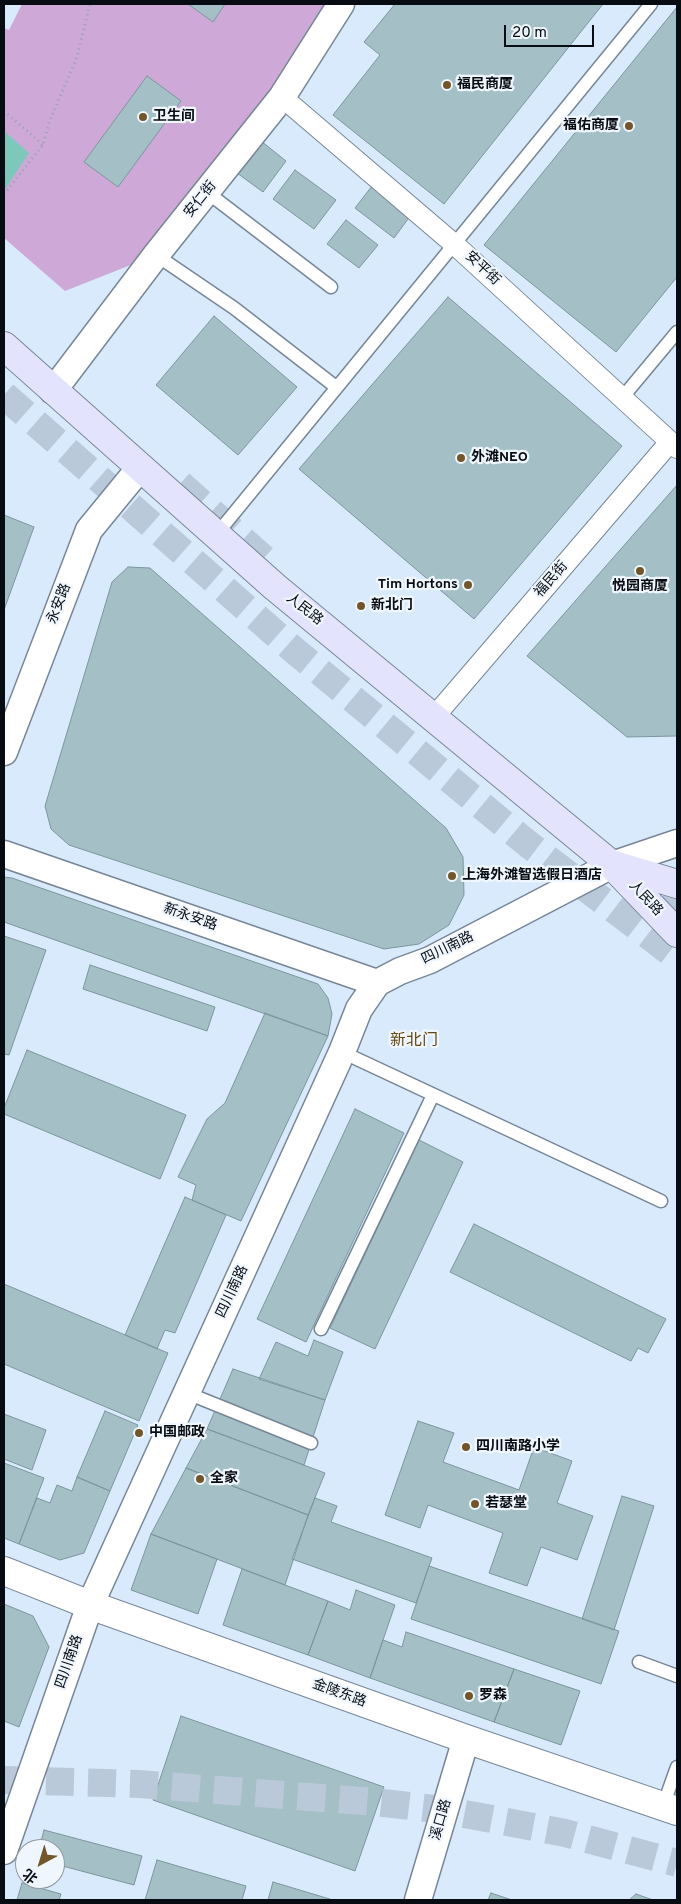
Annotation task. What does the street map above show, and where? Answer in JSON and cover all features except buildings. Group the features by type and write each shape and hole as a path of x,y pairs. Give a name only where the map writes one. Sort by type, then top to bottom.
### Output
{"main road":[{"name":"人民路","path":"4,346 275,588 612,865 677,933"},
{"name":"人民路","path":"612,865 677,884"}],"street":[{"name":"安仁街","path":"53,391 156,255 208,193 282,97 341,4"},
{"name":"安平街","path":"282,97 454,244 674,445"},
{"name":"福民街","path":"434,717 674,445"},
{"name":"永安路","path":"4,752 89,530 140,469"},
{"name":"四川南路","path":"4,1851 90,1605 342,1052 359,1008 377,983 400,971 430,960 612,865 677,843"},
{"name":"新永安路","path":"4,854 377,983"},
{"name":"金陵东路","path":"4,1571 90,1605 466,1740 670,1809"},
{"name":"溪口路","path":"418,1900 466,1740"}],"lane":[{"path":"216,535 651,4"},
{"path":"208,193 331,287"},
{"path":"156,255 234,308 336,387"},
{"path":"622,398 677,332"},
{"path":"342,1052 661,1201"},
{"path":"321,1329 433,1095"},
{"path":"187,1393 311,1443"},
{"path":"640,1662 677,1676"},
{"path":"670,1809 677,1767"}],"path":[{"path":"4,194 43,146 50,120 77,58 90,4"},
{"path":"4,111 43,146"}],"shaded area":[{"path":"22,4 341,4 156,255 65,291 4,238 4,28 9,30"},
{"path":"4,131 29,153 6,188 4,186"}],"tunnel":[{"path":"4,395 295,651 528,844 677,957"},
{"path":"180,484 273,567"},
{"path":"630,870 677,908"},
{"path":"4,1780 139,1784 375,1802 444,1810 565,1833 677,1863"}],"place":[{"name":"福民商厦","path":"447,85"},
{"name":"卫生间","path":"143,117"},
{"name":"福佑商厦","path":"629,126"},
{"name":"外滩NEO","path":"461,458"},
{"name":"悦园商厦","path":"640,571"},
{"name":"Tim Hortons","path":"468,585"},
{"name":"新北门","path":"361,606"},
{"name":"上海外滩智选假日酒店","path":"452,876"},
{"name":"中国邮政","path":"139,1433"},
{"name":"四川南路小学","path":"466,1447"},
{"name":"全家","path":"200,1479"},
{"name":"若瑟堂","path":"475,1504"},
{"name":"罗森","path":"469,1696"}],"district":[{"name":"新北门","path":"414,1042"}]}
